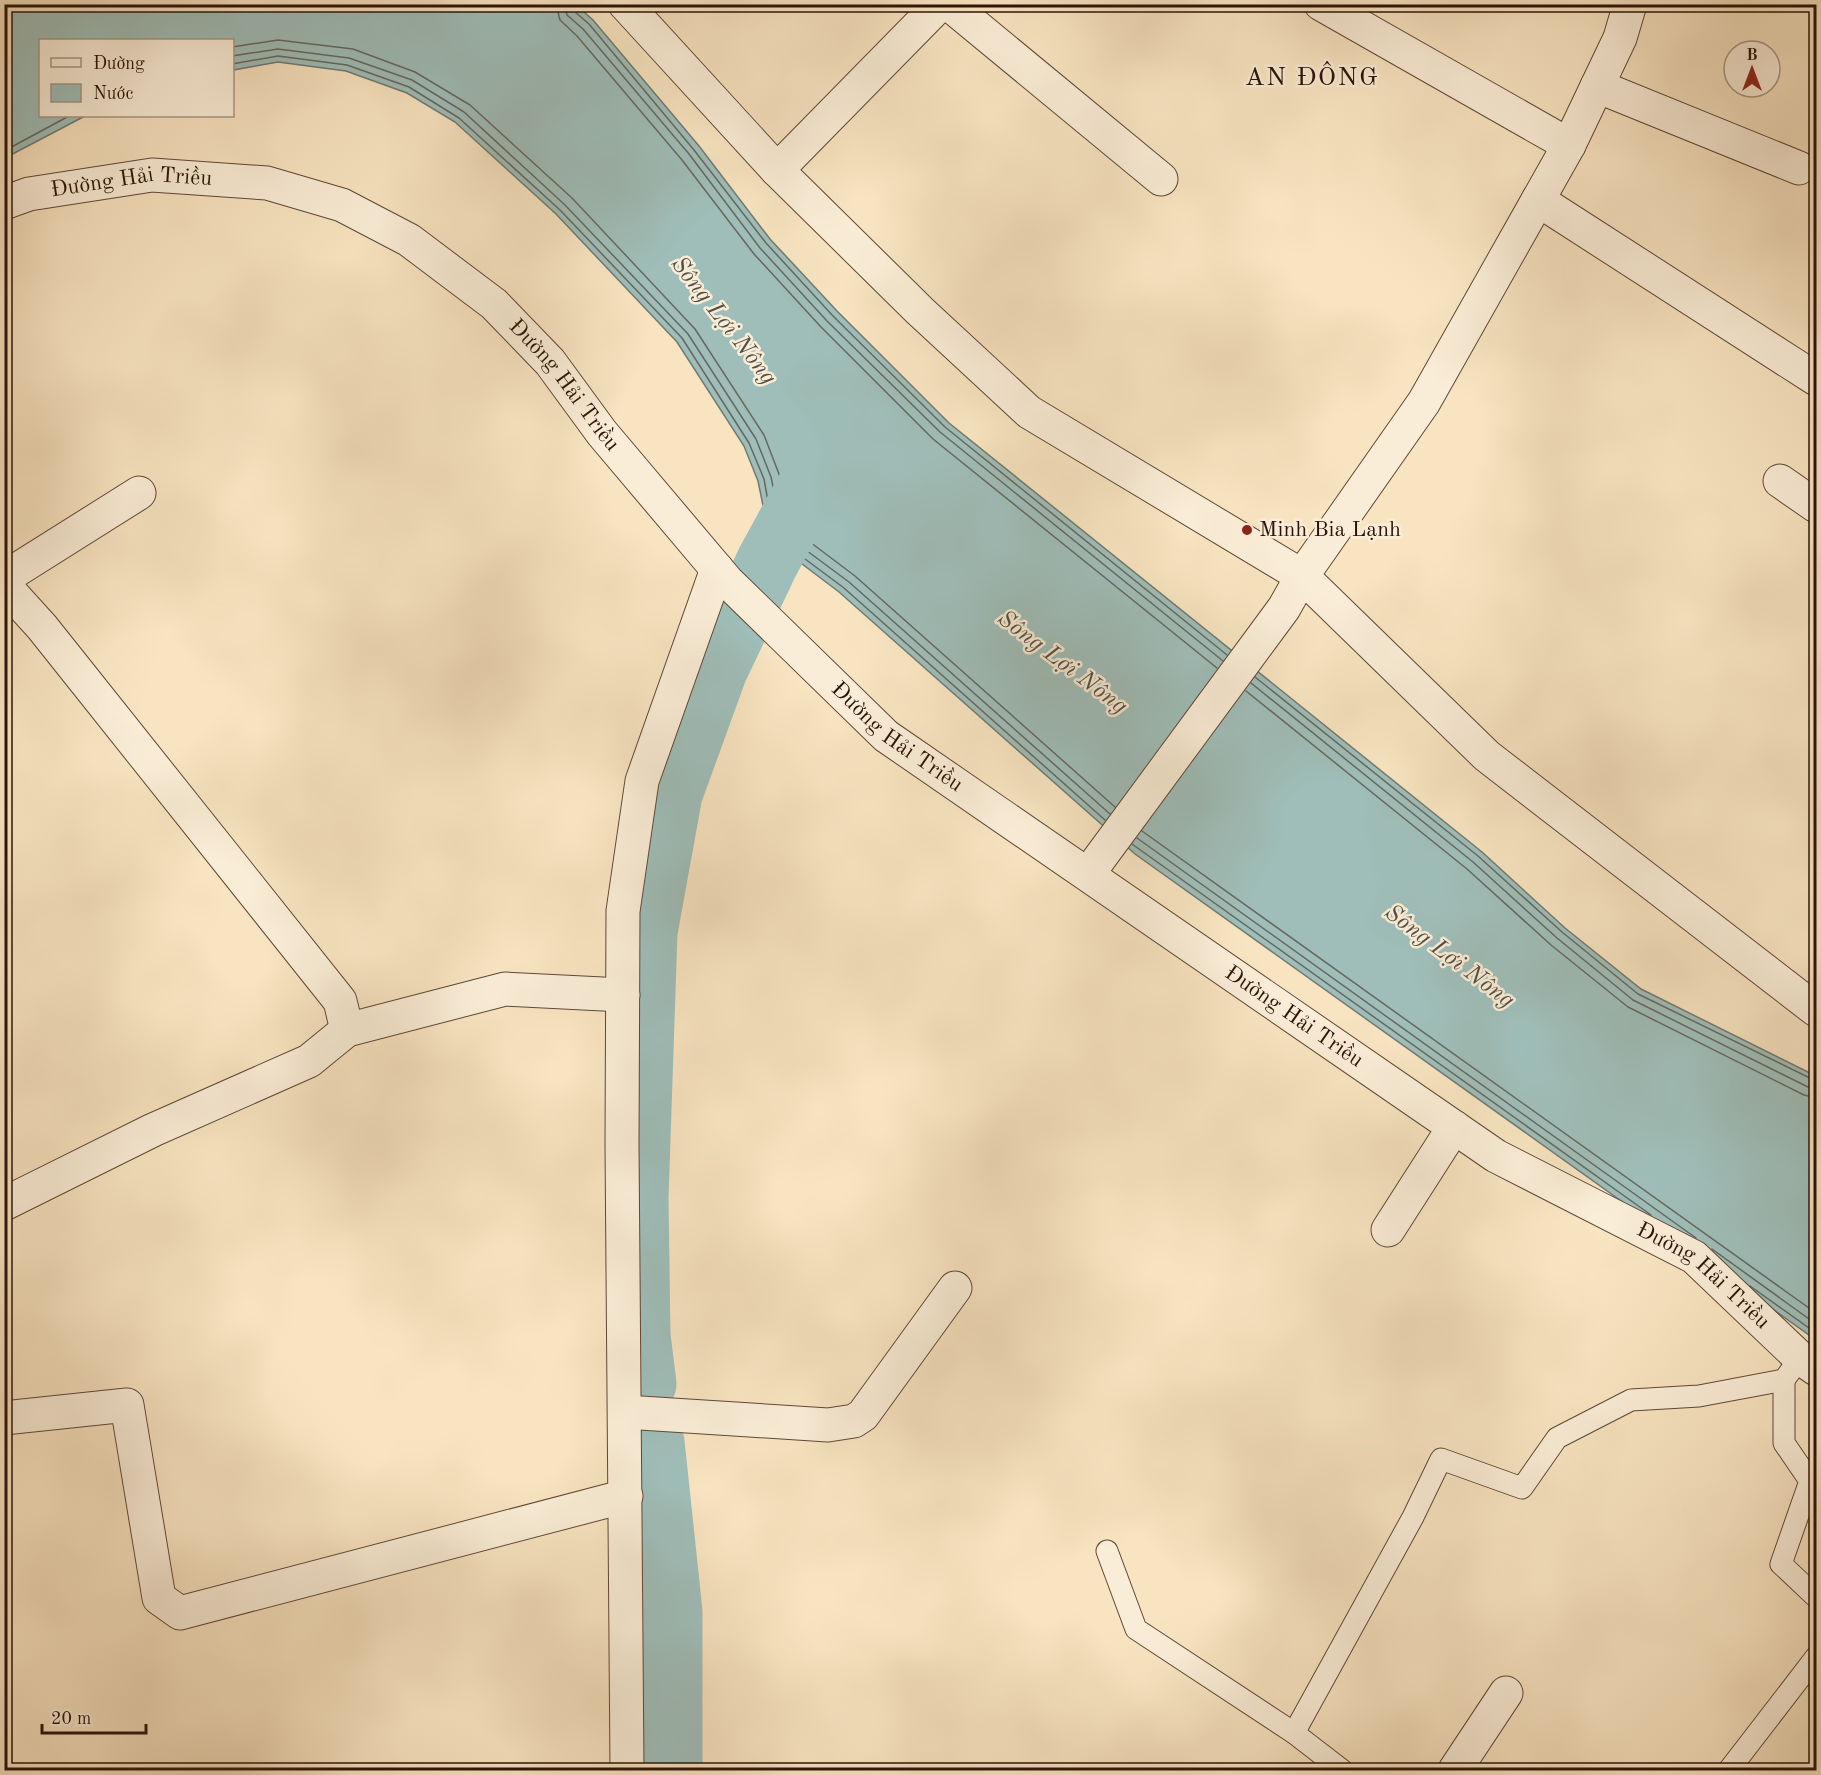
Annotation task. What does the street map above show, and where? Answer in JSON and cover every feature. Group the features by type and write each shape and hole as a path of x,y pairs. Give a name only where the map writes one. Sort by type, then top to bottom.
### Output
{"street":[{"path":"625,4 777,170 920,311 1029,412 1302,576 1487,756 1816,1010"},
{"path":"777,170 940,4"},
{"path":"949,4 1161,179"},
{"path":"1321,4 1569,145"},
{"path":"1088,874 1284,608 1302,576 1424,402 1569,145 1620,38 1630,4"},
{"path":"1597,86 1799,168"},
{"name":"Đường Hải Triều","path":"4,202 29,194 152,175 267,183 342,205 409,240 494,304 550,362 602,433 722,575 886,736 1496,1156 1694,1257 1800,1369"},
{"path":"1538,200 1816,379"},
{"path":"1780,482 1816,506"},
{"path":"4,578 139,493"},
{"path":"627,1770 623,911 642,781 722,575"},
{"path":"4,585 42,627 339,1001 347,1030"},
{"path":"4,1204 153,1130 309,1062 347,1030 505,989 623,995"},
{"path":"1388,1230 1454,1127"},
{"path":"625,1412 828,1425 854,1421 863,1415 955,1288"},
{"path":"4,1418 127,1405 159,1598 180,1613 626,1496"},
{"path":"1455,1770 1506,1693"}],"lane":[{"path":"1294,1733 1413,1517 1441,1459 1522,1488 1557,1438 1631,1400 1699,1396 1800,1369 1784,1443 1810,1481 1781,1564 1816,1597"},
{"path":"1107,1551 1136,1629 1294,1733 1342,1770"},
{"path":"1729,1770 1816,1657"}],"water":[{"name":"Sông Lợi Nông","path":"5,5 576,5 593,20 699,146 770,239 837,311 949,423 1482,852 1565,928 1641,989 1816,1076 1816,1340 1135,854 839,592 785,551 766,520 758,481 744,446 677,342 556,214 455,122 407,93 346,71 278,62 234,70 234,39 39,39 39,117 83,117 5,158"}],"waterway":[{"path":"645,1384 639,1336 637,1198 646,932 671,794 716,670 768,561 821,464"},
{"path":"653,1442 671,1612 671,1770"}],"place":[{"name":"Minh Bia Lạnh","path":"1247,530"}],"district":[{"name":"AN ĐÔNG","path":"1312,78"}]}
